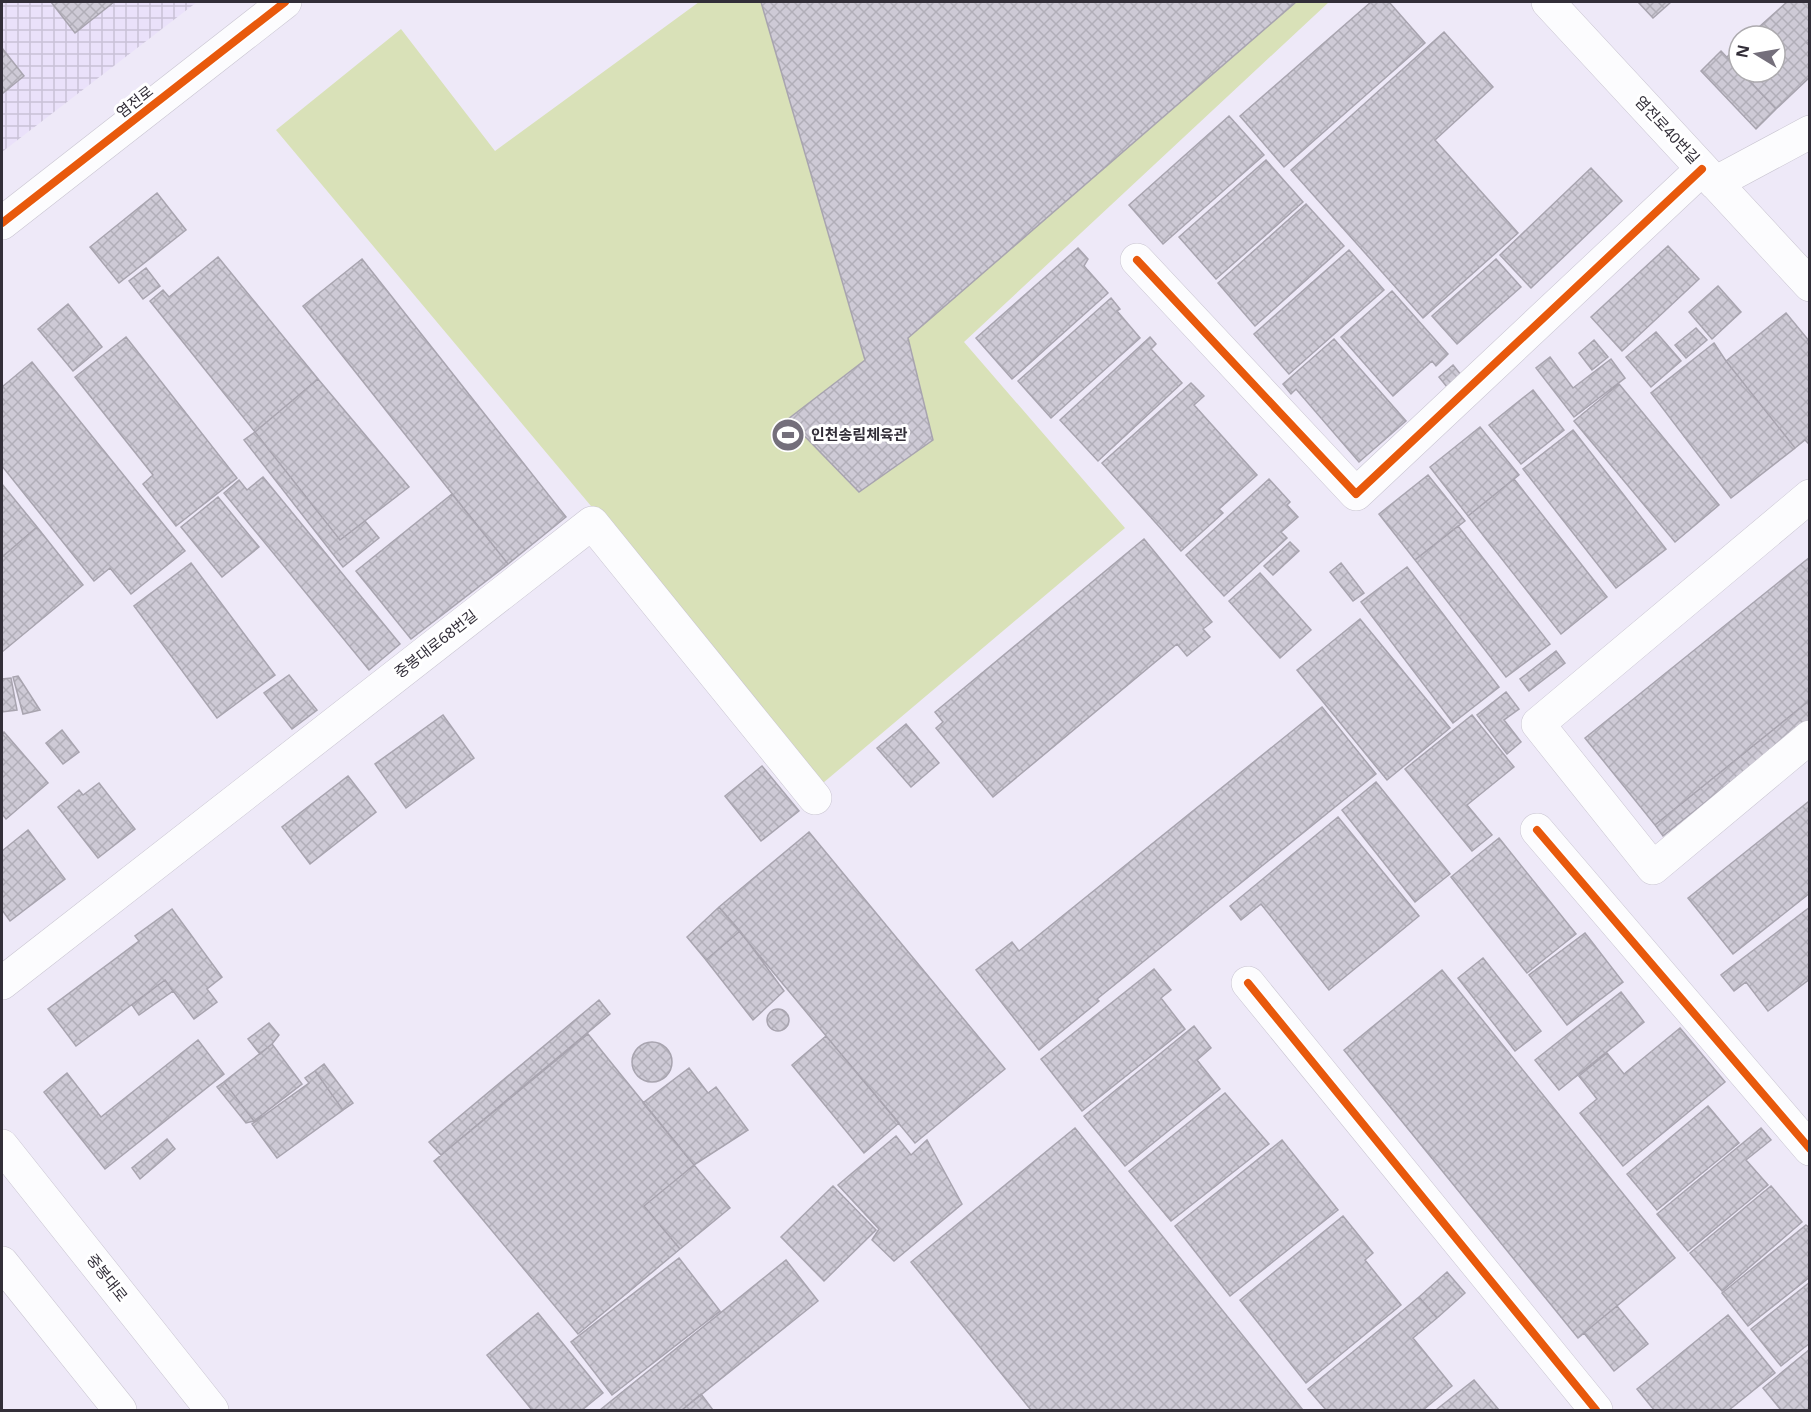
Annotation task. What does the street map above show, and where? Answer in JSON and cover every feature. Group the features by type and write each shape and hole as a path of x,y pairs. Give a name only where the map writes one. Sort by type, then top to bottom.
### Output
{"street":[{"name":"염전로","path":"2,223 285,2"},
{"name":"염전로40번길","path":"1548,2 1809,285"},
{"path":"1137,260 1356,494 1709,176 1809,132"},
{"path":"1809,496 1538,724 1653,868 1809,737"},
{"name":"중봉대로68번길","path":"2,983 592,523 815,798"},
{"path":"1537,830 1809,1149"},
{"path":"1248,983 1596,1410"},
{"name":"중봉대로","path":"2,1146 212,1410"},
{"path":"2,1263 120,1410"}],"shaded area":[{"path":"2,2 197,2 2,152"}],"green space":[{"name":"인천송림체육관","path":"699,2 1329,2 964,342 1125,528 823,783 276,130 401,29 495,151"}],"building":[{"path":"51,2 114,2 75,33"},
{"path":"761,2 1296,2 908,338 933,440 859,492 788,419 865,360"},
{"path":"1371,2 1389,2 1425,43 1284,167 1240,116"},
{"path":"1638,2 1671,2 1653,18"},
{"path":"1787,2 1810,2 1810,41 1807,43 1810,46 1810,77 1776,109 1752,84 1787,84 1787,24 1762,24"},
{"path":"1444,32 1493,87 1435,140 1518,233 1423,318 1291,170"},
{"path":"2,48 24,76 2,94"},
{"path":"1721,51 1727,57 1727,84 1752,84 1776,109 1756,129 1701,71"},
{"path":"1229,116 1264,155 1163,244 1129,205"},
{"path":"1266,160 1303,202 1216,279 1179,237"},
{"path":"1591,168 1622,201 1531,288 1500,255"},
{"path":"157,193 186,230 119,283 90,247"},
{"path":"1306,204 1344,246 1255,326 1218,283"},
{"path":"1668,246 1699,279 1622,351 1591,317"},
{"path":"1078,248 1088,259 1084,266 1108,293 1012,379 976,338"},
{"path":"1349,250 1384,290 1289,374 1254,334"},
{"path":"218,257 318,379 255,432 150,301 163,290 169,297"},
{"path":"362,259 566,517 508,564 303,306"},
{"path":"1496,259 1521,287 1457,344 1432,316"},
{"path":"146,268 160,286 143,299 129,281"},
{"path":"1718,286 1741,312 1712,339 1689,312"},
{"path":"1392,291 1448,354 1436,366 1432,361 1393,396 1341,337"},
{"path":"1111,298 1120,309 1117,311 1140,338 1051,418 1018,381"},
{"path":"68,304 102,347 73,371 38,329"},
{"path":"1786,313 1810,342 1810,442 1805,440 1795,448 1726,361"},
{"path":"1696,328 1707,340 1686,358 1675,345"},
{"path":"1656,332 1681,361 1651,387 1626,357"},
{"path":"126,337 237,478 176,526 143,484 153,475 75,377"},
{"path":"1150,337 1156,344 1151,349 1182,383 1098,461 1060,420"},
{"path":"1334,339 1406,421 1359,462 1296,389 1291,394 1283,384"},
{"path":"1594,340 1608,357 1592,370 1579,353"},
{"path":"1714,343 1795,448 1731,498 1651,393"},
{"path":"1550,357 1573,388 1611,359 1625,378 1574,417 1536,368"},
{"path":"32,362 185,551 131,594 110,568 94,581 2,466 2,387"},
{"path":"1453,365 1461,375 1447,387 1439,377"},
{"path":"318,379 409,487 340,540 255,432"},
{"path":"1191,383 1204,396 1194,405 1257,475 1219,509 1223,513 1181,551 1102,463"},
{"path":"1619,384 1719,505 1675,542 1574,421"},
{"path":"1533,390 1564,430 1521,464 1489,425"},
{"path":"1480,427 1519,475 1468,516 1430,467"},
{"path":"1573,430 1666,549 1616,588 1523,469"},
{"path":"255,432 340,540 365,521 379,538 343,567 244,440"},
{"path":"1428,475 1465,521 1415,560 1379,514"},
{"path":"263,477 400,644 369,670 224,493 239,480 247,490"},
{"path":"1269,479 1290,502 1287,505 1298,517 1281,532 1287,538 1224,596 1186,555"},
{"path":"1514,479 1607,597 1561,634 1468,516"},
{"path":"2,484 37,527 2,557"},
{"path":"452,494 508,564 411,639 356,571"},
{"path":"218,497 259,547 222,577 181,527"},
{"path":"1458,526 1550,644 1506,677 1415,560"},
{"path":"37,527 83,585 2,652 2,557"},
{"path":"1144,539 1212,622 1203,629 1210,637 1187,656 1177,644 993,797 936,728 943,722 935,712"},
{"path":"1290,542 1299,551 1273,575 1264,566"},
{"path":"1810,557 1810,700 1655,825 1585,738"},
{"path":"191,563 275,675 217,718 134,606"},
{"path":"1341,563 1364,593 1353,601 1330,572"},
{"path":"1407,567 1499,687 1453,723 1361,602"},
{"path":"1260,573 1311,630 1280,658 1229,601"},
{"path":"1360,619 1450,728 1387,780 1297,670"},
{"path":"1556,651 1565,663 1529,691 1520,679"},
{"path":"289,675 317,710 292,729 264,693"},
{"path":"18,676 40,710 23,714 13,677"},
{"path":"11,678 17,710 2,712 2,679"},
{"path":"1506,692 1519,709 1504,720 1521,742 1507,754 1477,715"},
{"path":"1810,700 1810,719 1663,836 1655,825"},
{"path":"1322,707 1376,774 1097,999 1099,1001 1039,1050 976,970 1012,942 1019,951"},
{"path":"443,715 474,758 406,808 375,764"},
{"path":"1472,715 1514,767 1467,805 1492,835 1472,851 1405,769"},
{"path":"906,724 939,763 911,787 877,748"},
{"path":"62,730 79,752 63,764 46,743"},
{"path":"4,732 48,783 6,819 2,814 2,735"},
{"path":"762,766 799,811 761,841 725,796"},
{"path":"348,776 376,812 310,864 282,827"},
{"path":"1376,782 1450,874 1415,902 1342,810"},
{"path":"99,783 135,829 98,858 58,807 79,790 83,795"},
{"path":"1808,802 1810,804 1810,893 1733,954 1688,898"},
{"path":"1338,817 1419,916 1329,990 1261,904 1241,920 1230,906"},
{"path":"28,830 65,879 10,921 2,910 2,851"},
{"path":"809,832 1005,1069 915,1143 719,907"},
{"path":"1499,838 1576,934 1527,973 1451,877"},
{"path":"719,907 740,931 706,960 687,937"},
{"path":"1810,907 1810,979 1768,1011 1746,982 1734,991 1721,975"},
{"path":"172,909 222,977 207,989 217,1002 194,1019 165,980 76,1046 48,1009 139,941 135,936"},
{"path":"740,931 784,991 753,1020 706,960"},
{"path":"1585,933 1623,982 1567,1025 1529,975"},
{"path":"1483,958 1541,1031 1515,1051 1458,978"},
{"path":"1154,969 1171,990 1161,998 1185,1029 1082,1111 1041,1059"},
{"path":"1442,970 1675,1258 1578,1338 1344,1050"},
{"path":"165,980 173,991 139,1015 132,1005"},
{"path":"1621,992 1644,1022 1559,1090 1535,1060"},
{"path":"599,1000 610,1014 441,1155 429,1142"},
{"path":"778,1009 786,1012 789,1020 786,1028 778,1031 770,1028 767,1020 770,1012"},
{"path":"269,1023 279,1035 260,1054 248,1039"},
{"path":"1194,1026 1211,1048 1197,1060 1220,1089 1125,1166 1084,1116"},
{"path":"1680,1028 1725,1082 1623,1166 1580,1113 1597,1099 1579,1076 1607,1053 1624,1074"},
{"path":"588,1034 694,1165 644,1206 680,1249 578,1334 434,1161"},
{"path":"826,1036 899,1123 864,1153 792,1065"},
{"path":"198,1040 224,1074 105,1169 44,1092 67,1073 101,1117"},
{"path":"652,1042 666,1048 672,1062 666,1076 652,1082 638,1076 632,1062 638,1048"},
{"path":"272,1044 302,1084 254,1121 224,1082"},
{"path":"324,1064 353,1103 343,1110 315,1071"},
{"path":"689,1068 708,1093 716,1087 748,1130 694,1165 643,1103"},
{"path":"315,1071 343,1110 277,1158 252,1124 309,1083 305,1078"},
{"path":"224,1082 254,1121 246,1123 217,1087"},
{"path":"1225,1093 1269,1144 1171,1221 1129,1171"},
{"path":"1708,1106 1739,1143 1657,1210 1627,1174"},
{"path":"1075,1128 1303,1410 1031,1410 911,1262"},
{"path":"1761,1128 1771,1140 1746,1160 1768,1185 1688,1251 1657,1214"},
{"path":"896,1136 911,1155 927,1140 962,1204 894,1261 872,1240 879,1229 838,1185"},
{"path":"167,1139 175,1149 140,1179 132,1168"},
{"path":"1282,1140 1338,1210 1230,1296 1175,1226"},
{"path":"694,1165 730,1208 680,1249 644,1206"},
{"path":"833,1186 876,1230 824,1281 781,1237"},
{"path":"1771,1186 1802,1222 1722,1291 1690,1253"},
{"path":"1343,1216 1373,1253 1365,1260 1401,1305 1306,1383 1240,1300"},
{"path":"1806,1225 1810,1228 1810,1277 1748,1326 1722,1293"},
{"path":"679,1258 720,1311 612,1395 571,1342"},
{"path":"786,1260 818,1301 682,1410 600,1410"},
{"path":"1447,1272 1465,1293 1437,1318 1419,1297"},
{"path":"1810,1282 1810,1343 1781,1366 1751,1329"},
{"path":"1419,1297 1437,1318 1413,1338 1452,1386 1423,1410 1326,1410 1308,1389"},
{"path":"1617,1306 1648,1344 1614,1371 1584,1333"},
{"path":"538,1313 603,1393 582,1410 532,1410 487,1355"},
{"path":"1728,1315 1775,1373 1729,1410 1654,1410 1637,1389"},
{"path":"1810,1349 1810,1410 1781,1410 1763,1388"},
{"path":"1474,1380 1499,1410 1436,1410"},
{"path":"701,1394 713,1410 682,1410"}],"cycle path":[{"path":"2,223 285,2"},
{"path":"1137,260 1356,494 1702,169"},
{"path":"1537,830 1810,1149"},
{"path":"1248,983 1596,1410"}],"place":[{"name":"인천송림체육관","path":"788,435"}]}
